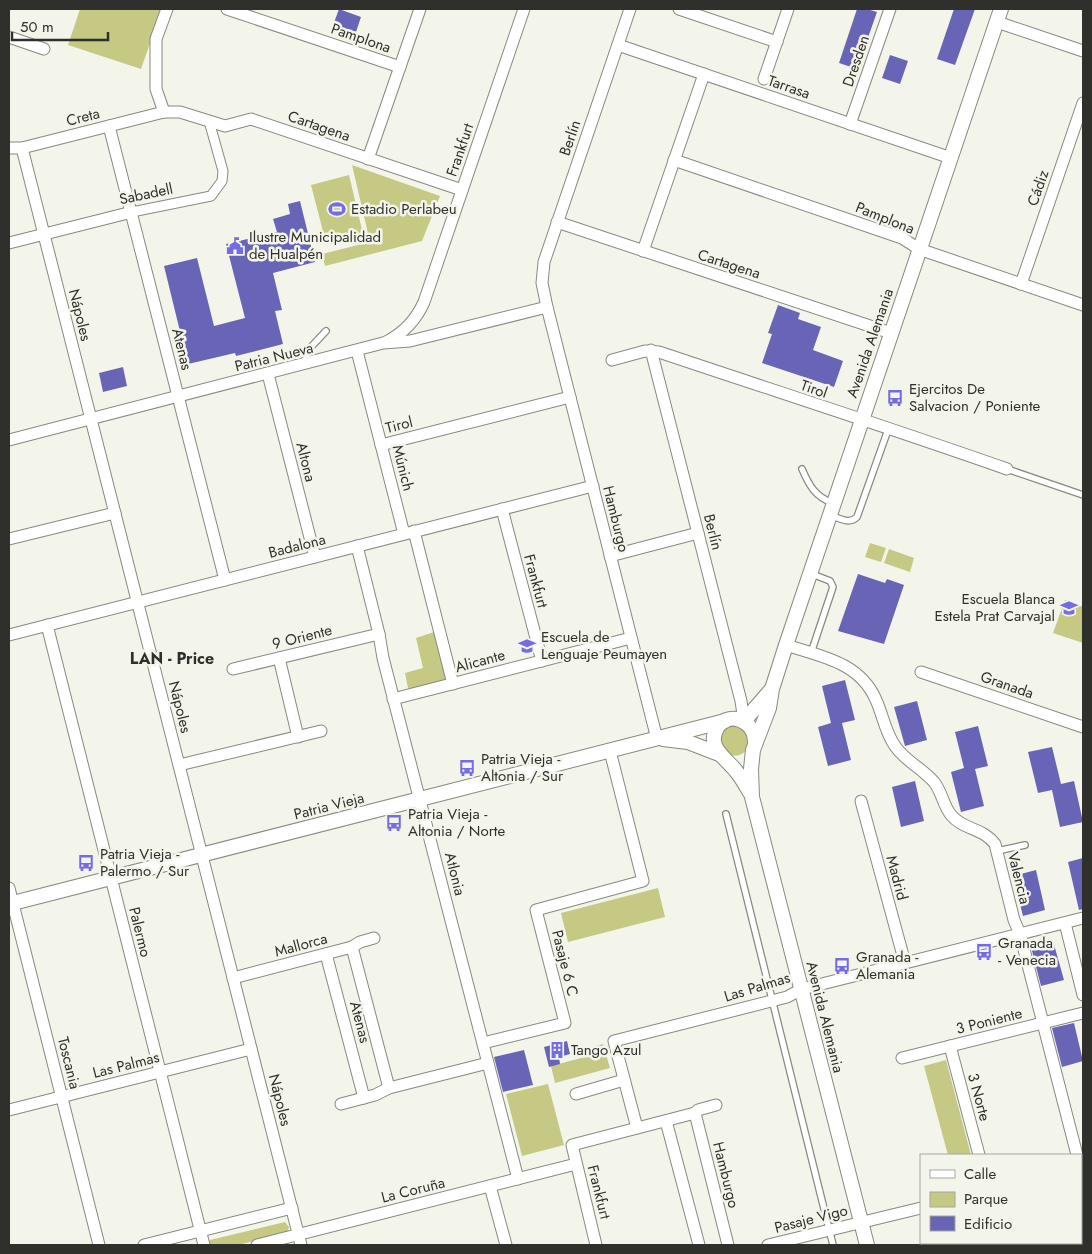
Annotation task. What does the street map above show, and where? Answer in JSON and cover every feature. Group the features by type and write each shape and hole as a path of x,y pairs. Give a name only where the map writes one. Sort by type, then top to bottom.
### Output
{"street":[{"path":"164,112 156,89 156,39 167,9"},
{"name":"Pamplona","path":"227,9 400,67"},
{"path":"368,159 420,9"},
{"name":"Frankfurt","path":"383,343 411,324 420,310 429,289 524,9"},
{"name":"Berlín","path":"547,306 542,275 557,222 630,9"},
{"path":"678,9 777,42"},
{"path":"764,78 788,9"},
{"name":"Dresden","path":"850,124 890,9"},
{"path":"999,15 1083,51"},
{"name":"Avenida Alemania","path":"867,1245 752,797 751,769 754,745 769,708 772,689 786,644 999,15"},
{"path":"9,37 44,48"},
{"name":"Tarrasa","path":"618,45 951,158"},
{"path":"643,251 704,74"},
{"name":"Cádiz","path":"1021,284 1083,102"},
{"name":"Cartagena","path":"164,112 180,112 224,126 251,119 462,190"},
{"name":"Creta","path":"9,148 22,148 164,112"},
{"name":"Sabadell","path":"9,243 132,212 211,196 222,181 223,170 209,121"},
{"name":"Atenas","path":"110,126 225,580"},
{"name":"Nápoles","path":"22,148 300,1240"},
{"name":"Pamplona","path":"674,160 902,238 919,249 1083,305"},
{"name":"Cartagena","path":"557,222 891,333"},
{"name":"Patria Nueva","path":"9,440 383,343 410,341 547,306"},
{"name":"Hamburgo","path":"547,306 657,739"},
{"name":"Berlín","path":"651,350 741,701 744,721"},
{"name":"Tirol","path":"612,360 639,352 651,350 659,352 889,427 1007,469"},
{"name":"Múnich","path":"358,351 381,445 453,684"},
{"name":"Altona","path":"268,374 315,557"},
{"name":"Tirol","path":"381,445 570,397"},
{"name":"Badalona","path":"9,635 592,486"},
{"name":"Frankfurt","path":"502,509 542,661"},
{"path":"9,540 115,513"},
{"path":"610,556 698,533"},
{"name":"Atlonia","path":"357,546 393,699 518,1179"},
{"name":"Palermo","path":"47,625 204,1245"},
{"name":"9 Oriente","path":"233,669 379,634"},
{"name":"Alicante","path":"393,699 631,638"},
{"name":"Valencia","path":"786,644 847,666 859,676 874,695 889,737 901,754 934,782 952,816 962,824 986,834 995,844 1078,1154"},
{"path":"279,658 298,737"},
{"name":"Granada","path":"921,672 1083,727"},
{"name":"Avenida Alemania","path":"744,721 772,689"},
{"path":"722,756 738,760 746,756 754,745 753,729 744,721 732,718 725,721"},
{"name":"Avenida Alemania","path":"725,721 716,729 714,745 738,774 752,797"},
{"name":"Patria Vieja","path":"11,904 657,739 679,731 725,721"},
{"path":"179,765 321,731"},
{"name":"Patria Vieja","path":"657,739 688,742 722,756"},
{"name":"Pasaje 6 C","path":"483,1043 565,1023 536,910 643,881 610,751"},
{"name":"Madrid","path":"861,801 905,963"},
{"name":"Toscania","path":"9,888 11,904 99,1245"},
{"name":"Las Palmas","path":"624,1080 614,1041 787,997 802,989 1083,918"},
{"path":"1066,923 1083,995"},
{"name":"Mallorca","path":"233,978 352,947 360,942 374,938"},
{"name":"Atenas","path":"352,947 389,1088"},
{"name":"Atenas","path":"326,954 364,1098"},
{"name":"3 Poniente","path":"902,1058 1083,1013"},
{"name":"3 Norte","path":"950,1046 979,1154"},
{"name":"Las Palmas","path":"9,1110 251,1049"},
{"path":"341,1104 364,1098 389,1088 488,1063"},
{"path":"576,1094 624,1080 637,1128 695,1113 698,1110 716,1105"},
{"name":"Hamburgo","path":"695,1113 728,1245"},
{"path":"666,1121 699,1245"},
{"name":"Frankfurt","path":"596,1245 572,1145 637,1128"},
{"name":"La Coruña","path":"257,1245 300,1240 490,1186 576,1164"},
{"path":"490,1186 506,1245"},
{"path":"144,1245 292,1208"},
{"name":"Pasaje Vigo","path":"768,1245 920,1208"}],"lane":[{"path":"304,365 310,348 326,331"},
{"path":"802,468 815,493 848,522 853,521 857,517 889,427"},
{"path":"1007,469 1083,495"},
{"path":"810,573 830,581 833,587 811,653"},
{"path":"726,814 833,1245"},
{"path":"997,851 1025,845"}],"green space":[{"path":"80,9 162,9 141,69 68,45"},
{"path":"352,165 440,196 422,241 325,266 322,254 370,242"},
{"name":"Estadio Perlabeu","path":"349,175 363,234 326,243 311,185"},
{"path":"870,543 886,548 881,562 865,557"},
{"path":"889,549 914,558 910,572 884,563"},
{"path":"1065,600 1083,606 1083,643 1053,633"},
{"path":"434,632 447,679 409,693 405,673 423,668 416,638"},
{"path":"738,724 750,737 746,751 738,756 734,756 719,744 724,729"},
{"path":"658,888 665,917 568,942 561,913"},
{"path":"603,1044 610,1068 555,1083 551,1066 585,1057 583,1049"},
{"path":"946,1060 971,1154 948,1154 924,1066"},
{"path":"548,1084 564,1145 522,1156 506,1094"},
{"path":"285,1222 289,1227 287,1233 238,1245 208,1245 210,1240"}],"building":[{"path":"339,9 361,17 355,35 332,28"},
{"path":"857,9 877,12 857,69 839,63"},
{"path":"954,9 975,9 955,65 937,59"},
{"path":"890,55 908,61 900,84 882,78"},
{"path":"300,201 315,262 273,273 282,310 275,311 283,344 236,356 235,353 188,364 164,266 197,258 214,326 245,318 226,244 277,232 273,219 290,214 288,204"},
{"path":"778,305 800,313 798,319 821,327 813,350 843,361 834,387 762,363 772,334 768,333"},
{"path":"123,367 127,386 103,392 99,373"},
{"path":"858,574 885,583 887,579 904,585 884,644 838,631"},
{"path":"845,680 855,720 842,723 851,760 828,766 818,727 831,723 822,686"},
{"path":"917,701 927,740 905,746 894,707"},
{"path":"978,726 988,766 975,769 984,806 961,812 951,772 964,768 955,732"},
{"path":"1052,747 1061,784 1074,781 1083,822 1060,827 1052,790 1038,793 1028,752"},
{"path":"915,781 924,821 901,827 892,787"},
{"path":"1083,858 1083,909 1079,910 1068,862"},
{"path":"1036,870 1045,910 1023,916 1013,876"},
{"path":"1053,941 1064,980 1041,986 1031,947"},
{"path":"1074,1023 1083,1061 1062,1067 1052,1028"},
{"name":"Tango Azul","path":"567,1041 570,1054 559,1057 560,1064 549,1067 544,1047"},
{"path":"524,1050 533,1085 503,1092 494,1057"}],"place":[{"name":"Estadio Perlabeu","path":"337,209"},
{"name":"Ilustre Municipalidad de Hualpén","path":"235,246"},
{"name":"Ejercitos De Salvacion / Poniente","path":"895,398"},
{"name":"Escuela Blanca Estela Prat Carvajal","path":"1069,608"},
{"name":"Escuela de Lenguaje Peumayen","path":"527,646"},
{"name":"Patria Vieja - Altonia / Sur","path":"467,768"},
{"name":"Patria Vieja - Altonia / Norte","path":"394,823"},
{"name":"Patria Vieja - Palermo / Sur","path":"86,863"},
{"name":"Granada - Venecia","path":"984,952"},
{"name":"Granada - Alemania","path":"842,966"},
{"name":"Tango Azul","path":"557,1050"}],"district":[{"name":"LAN - Price","path":"172,658"}]}
